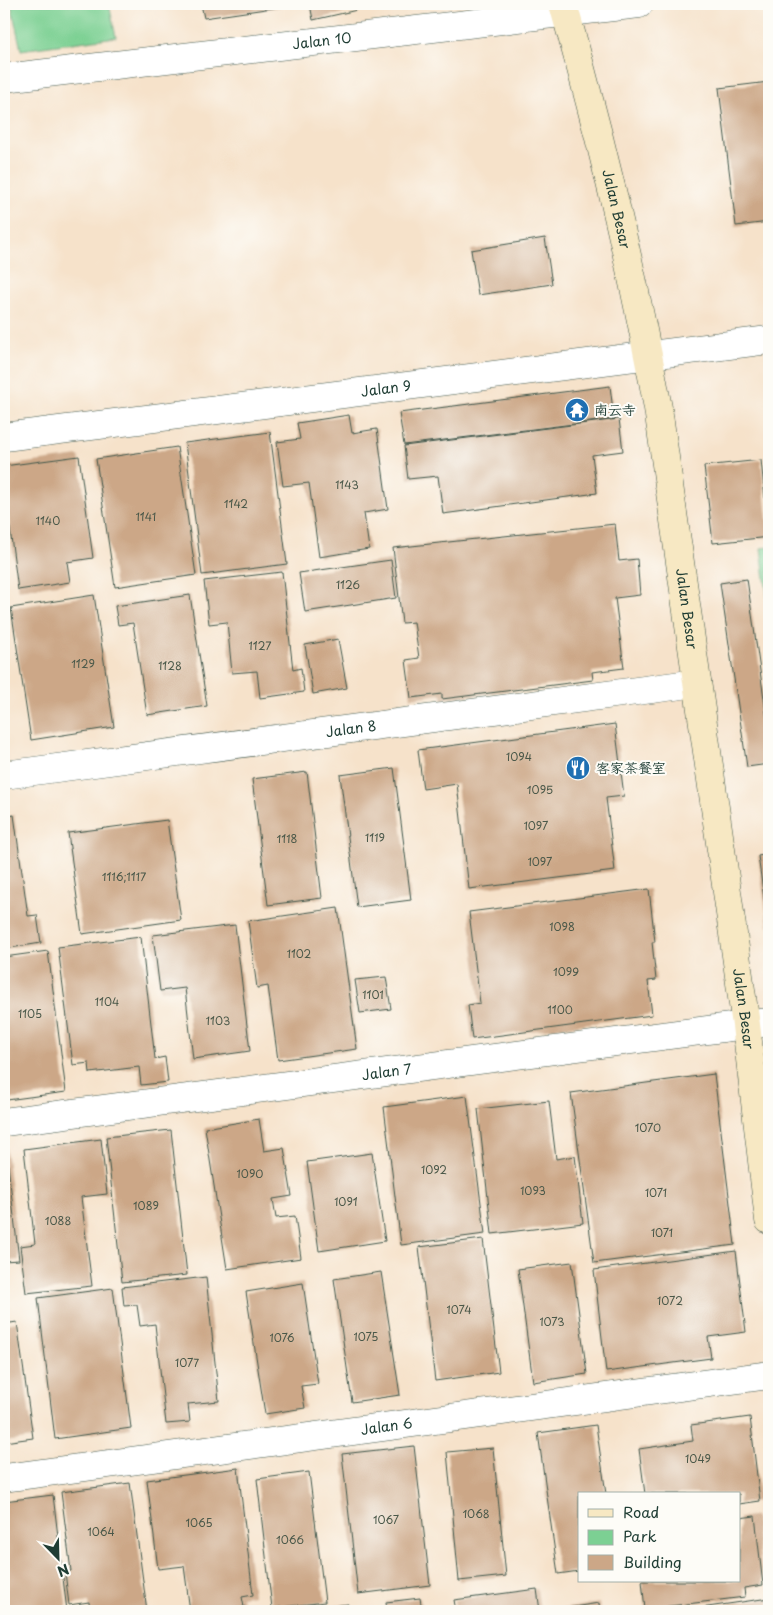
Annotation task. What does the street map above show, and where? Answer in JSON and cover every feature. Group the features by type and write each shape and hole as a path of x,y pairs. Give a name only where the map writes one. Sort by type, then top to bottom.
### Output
{"main road":[{"name":"Jalan Besar","path":"564,8 609,171 658,408 697,683 758,1023 769,1220"}],"street":[{"name":"Jalan 10","path":"4,78 564,8 639,4"},
{"name":"Jalan 9","path":"4,436 769,340"},
{"name":"Jalan 8","path":"4,775 697,683"},
{"name":"Jalan 7","path":"4,1122 758,1023"},
{"name":"Jalan 6","path":"4,1478 769,1375"}],"green space":[{"path":"11,4 109,4 116,37 21,50"},
{"path":"769,547 769,610 761,548"}],"building":[{"path":"201,4 293,4 293,5 204,18"},
{"path":"310,4 355,4 357,10 313,20"},
{"path":"769,82 769,222 736,226 719,88"},
{"path":"545,238 552,284 478,295 471,250"},
{"path":"610,386 614,419 404,445 399,413"},
{"path":"349,415 352,433 377,429 388,509 364,513 369,549 319,557 309,483 283,486 277,442 300,439 297,423"},
{"path":"619,419 623,451 592,455 597,493 443,514 438,476 408,479 404,446"},
{"path":"270,432 287,564 202,575 185,443"},
{"path":"177,447 196,575 115,587 96,459"},
{"path":"79,456 93,558 67,562 70,582 18,590 4,483 4,466"},
{"path":"761,460 769,537 713,543 704,466"},
{"path":"615,524 619,561 637,559 640,595 615,598 624,668 592,672 593,680 442,699 442,694 411,698 406,660 419,658 414,622 402,623 393,548"},
{"path":"391,560 396,598 305,612 299,573"},
{"path":"282,572 293,670 301,668 304,692 260,698 257,671 232,673 227,622 209,624 204,581"},
{"path":"747,579 769,734 769,764 747,767 720,583"},
{"path":"94,595 114,727 31,740 11,608"},
{"path":"190,595 207,706 147,715 133,623 118,625 115,606"},
{"path":"338,639 347,688 313,694 305,645"},
{"path":"615,724 624,796 606,798 615,871 469,889 457,784 423,789 418,750"},
{"path":"394,768 411,900 357,907 340,775"},
{"path":"307,772 322,898 268,905 252,779"},
{"path":"14,815 28,916 37,915 41,943 4,949 4,817"},
{"path":"167,820 181,920 82,934 68,833"},
{"path":"769,854 769,926 768,926 758,856"},
{"path":"649,889 655,942 652,942 656,980 648,981 652,1015 472,1039 468,1005 480,1003 469,912"},
{"path":"338,908 357,1049 278,1060 268,986 257,988 248,921"},
{"path":"235,925 250,1051 193,1059 185,988 160,991 153,935"},
{"path":"141,937 155,1059 165,1057 168,1082 141,1085 139,1067 90,1073 89,1063 73,1065 58,947"},
{"path":"48,951 66,1092 7,1100 4,1072 4,957"},
{"path":"386,977 391,1009 360,1013 355,980"},
{"path":"714,1074 735,1245 594,1263 571,1093"},
{"path":"467,1096 485,1234 401,1245 384,1107"},
{"path":"549,1101 556,1159 575,1156 583,1223 492,1234 478,1109"},
{"path":"259,1119 264,1151 284,1148 292,1196 273,1199 276,1218 295,1216 301,1258 227,1269 205,1128"},
{"path":"171,1130 187,1275 122,1282 106,1137"},
{"path":"101,1139 107,1194 81,1197 92,1286 26,1293 20,1246 35,1244 24,1149"},
{"path":"4,1148 6,1148 19,1260 4,1261"},
{"path":"372,1153 385,1241 319,1251 307,1162"},
{"path":"483,1239 499,1372 435,1381 419,1247"},
{"path":"736,1251 746,1332 708,1337 711,1358 606,1372 594,1270"},
{"path":"572,1262 587,1374 533,1382 518,1269"},
{"path":"381,1272 400,1395 352,1402 334,1279"},
{"path":"206,1277 219,1401 188,1404 190,1422 166,1424 155,1324 140,1326 137,1305 124,1306 122,1287"},
{"path":"303,1283 318,1384 301,1386 305,1408 265,1414 246,1292"},
{"path":"113,1288 131,1428 55,1439 38,1298"},
{"path":"17,1322 33,1438 4,1442 4,1324"},
{"path":"750,1417 760,1501 740,1504 740,1492 645,1492 639,1449 693,1441 691,1425"},
{"path":"596,1425 606,1492 578,1492 578,1571 558,1574 538,1433"},
{"path":"414,1446 430,1585 358,1594 342,1454"},
{"path":"493,1448 506,1576 459,1581 447,1452"},
{"path":"238,1468 253,1595 242,1597 244,1607 211,1611 190,1611 184,1566 158,1569 147,1480"},
{"path":"309,1472 325,1602 272,1608 257,1479"},
{"path":"130,1483 147,1611 90,1611 89,1602 69,1605 65,1572 71,1571 61,1492"},
{"path":"53,1495 67,1611 4,1611 4,1501"},
{"path":"755,1516 763,1585 744,1588 745,1597 645,1609 642,1582 740,1582 740,1518"},
{"path":"537,1589 540,1611 456,1611 454,1600"},
{"path":"420,1598 422,1611 387,1611 386,1602"},
{"path":"769,1598 769,1611 687,1611 687,1610"},
{"path":"599,1603 600,1611 554,1611 554,1610"},
{"path":"348,1604 349,1611 300,1611 300,1610"}],"place":[{"name":"南云寺","path":"577,410"},
{"name":"客家茶餐室","path":"578,768"}]}
